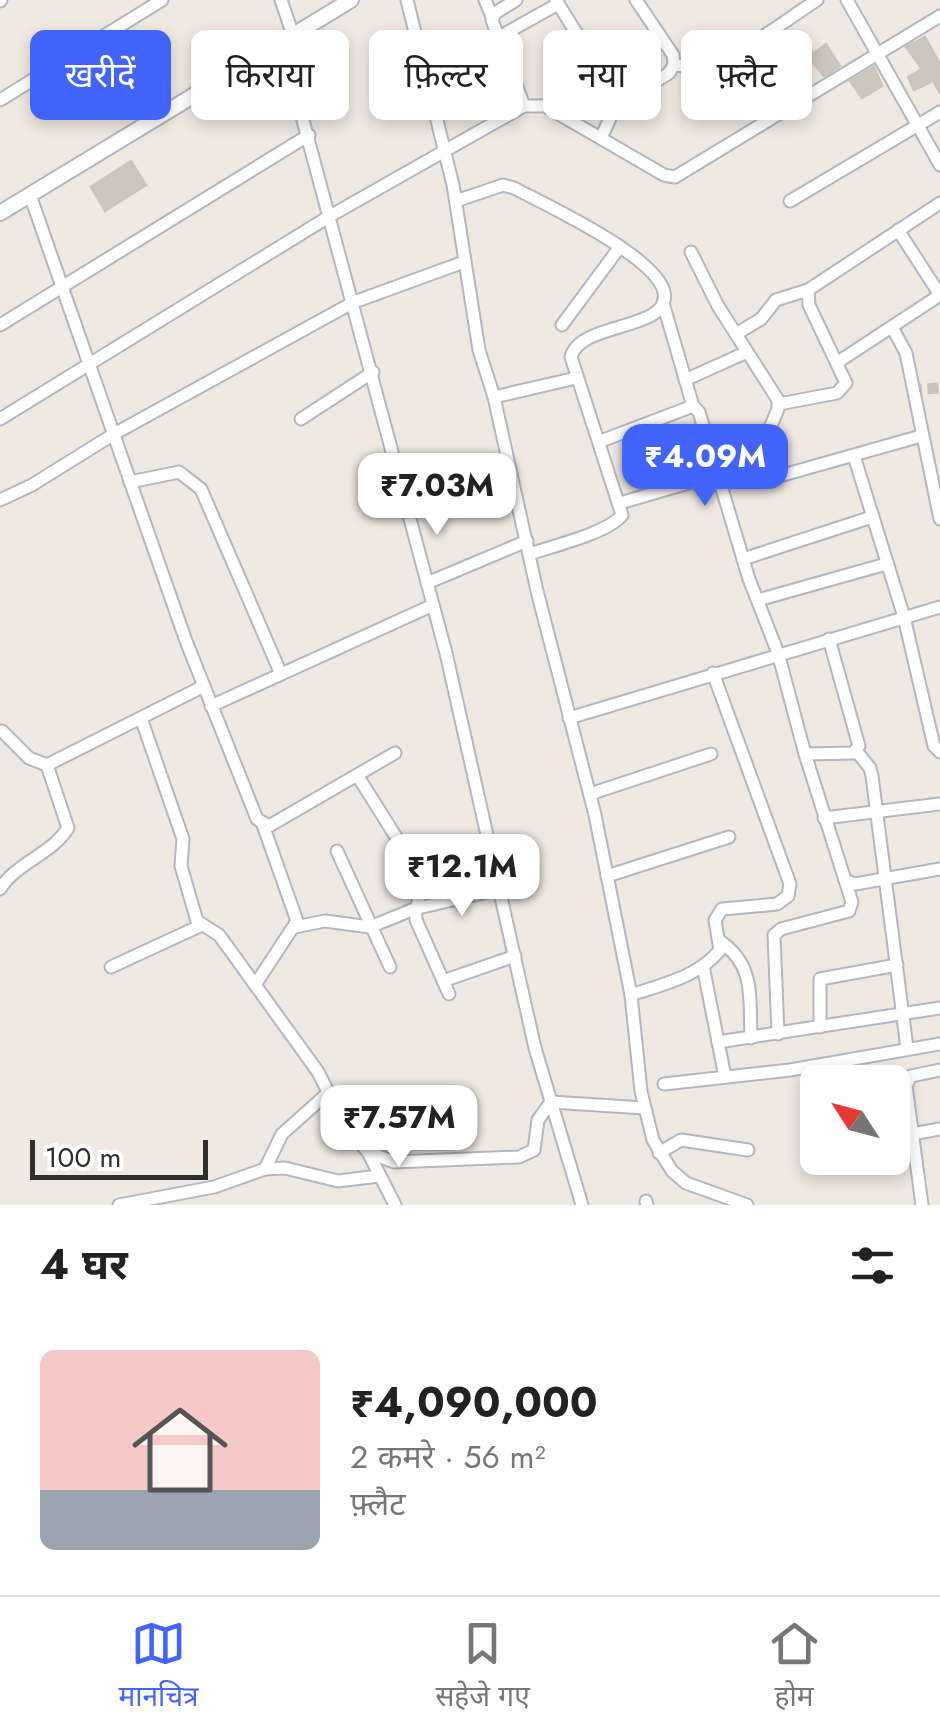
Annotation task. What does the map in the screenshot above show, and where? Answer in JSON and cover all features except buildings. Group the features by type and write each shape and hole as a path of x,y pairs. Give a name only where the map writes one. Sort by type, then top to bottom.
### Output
{"street":[{"path":"0,100 162,0"},
{"path":"281,0 286,30"},
{"path":"303,30 351,0"},
{"path":"407,0 456,201 479,350 494,396 590,794 631,994 644,1108 659,1153 686,1183 747,1205"},
{"path":"485,0 497,30"},
{"path":"492,16 516,0"},
{"path":"636,0 673,55 674,65 661,78"},
{"path":"674,65 691,68 724,58 818,0"},
{"path":"847,0 940,165"},
{"path":"511,30 557,2 574,30"},
{"path":"0,419 330,216 524,106 545,106 664,175 675,176 940,16"},
{"path":"0,223 191,105"},
{"path":"790,201 940,112"},
{"path":"305,120 434,606 551,1102 582,1205"},
{"path":"601,138 609,120"},
{"path":"0,325 308,135"},
{"path":"456,201 503,186 514,188 619,248 653,272 664,291 663,304 693,406 700,412 743,559 778,654 852,902 849,912 781,929 774,935 778,1034"},
{"path":"0,214 32,200"},
{"path":"32,200 204,686 257,819 264,825 296,914 295,927 255,986"},
{"path":"736,334 761,319 776,300 808,290 940,203"},
{"path":"838,362 940,295 898,230"},
{"path":"562,325 619,248"},
{"path":"691,252 779,404"},
{"path":"0,500 354,302 464,262"},
{"path":"779,404 843,388 846,377 809,305 808,290"},
{"path":"428,584 618,521 620,503 571,357 573,348 584,338 653,316 663,304"},
{"path":"892,327 906,353 940,519"},
{"path":"686,380 747,352"},
{"path":"301,418 373,372"},
{"path":"494,396 576,378"},
{"path":"779,404 767,434 782,475 921,436"},
{"path":"601,442 693,406"},
{"path":"854,456 904,616 934,746 940,752"},
{"path":"130,482 179,472 201,490 281,674"},
{"path":"620,503 716,475"},
{"path":"743,559 872,516"},
{"path":"758,600 886,564"},
{"path":"212,706 434,606"},
{"path":"569,718 940,606"},
{"path":"829,639 857,752 870,768 906,1048"},
{"path":"631,994 693,974 720,950 716,920 722,909 778,904 784,901 790,884 713,673"},
{"path":"2,731 29,758 47,765 204,686"},
{"path":"923,697 940,692"},
{"path":"141,718 183,839 181,866 194,914 202,925 218,935 318,1072 346,1127 368,1152 395,1205"},
{"path":"805,754 857,752"},
{"path":"264,825 269,826 394,753"},
{"path":"590,794 711,754"},
{"path":"0,889 14,870 56,842 68,828 47,765"},
{"path":"357,774 420,875 422,890 414,909 448,994"},
{"path":"824,818 940,804"},
{"path":"607,876 730,836"},
{"path":"337,851 390,967"},
{"path":"845,880 855,884 940,870"},
{"path":"295,927 326,921 370,927 414,909 500,889"},
{"path":"112,967 202,925"},
{"path":"720,941 737,952 748,975 752,1038"},
{"path":"443,982 515,956"},
{"path":"820,1027 818,985 824,975 897,965"},
{"path":"703,966 726,1077"},
{"path":"718,1042 940,1008"},
{"path":"664,1084 790,1070 940,1044"},
{"path":"922,1205 907,1082 911,1076 940,1070"},
{"path":"265,1169 282,1134 329,1092"},
{"path":"551,1102 644,1108"},
{"path":"368,1152 394,1162 528,1155 537,1142 538,1120 551,1102"},
{"path":"912,1134 940,1129"},
{"path":"659,1153 681,1140 748,1150"},
{"path":"119,1205 214,1187 265,1169 286,1168 338,1181 378,1176"}],"tunnel":[{"path":"911,390 940,388"}]}
